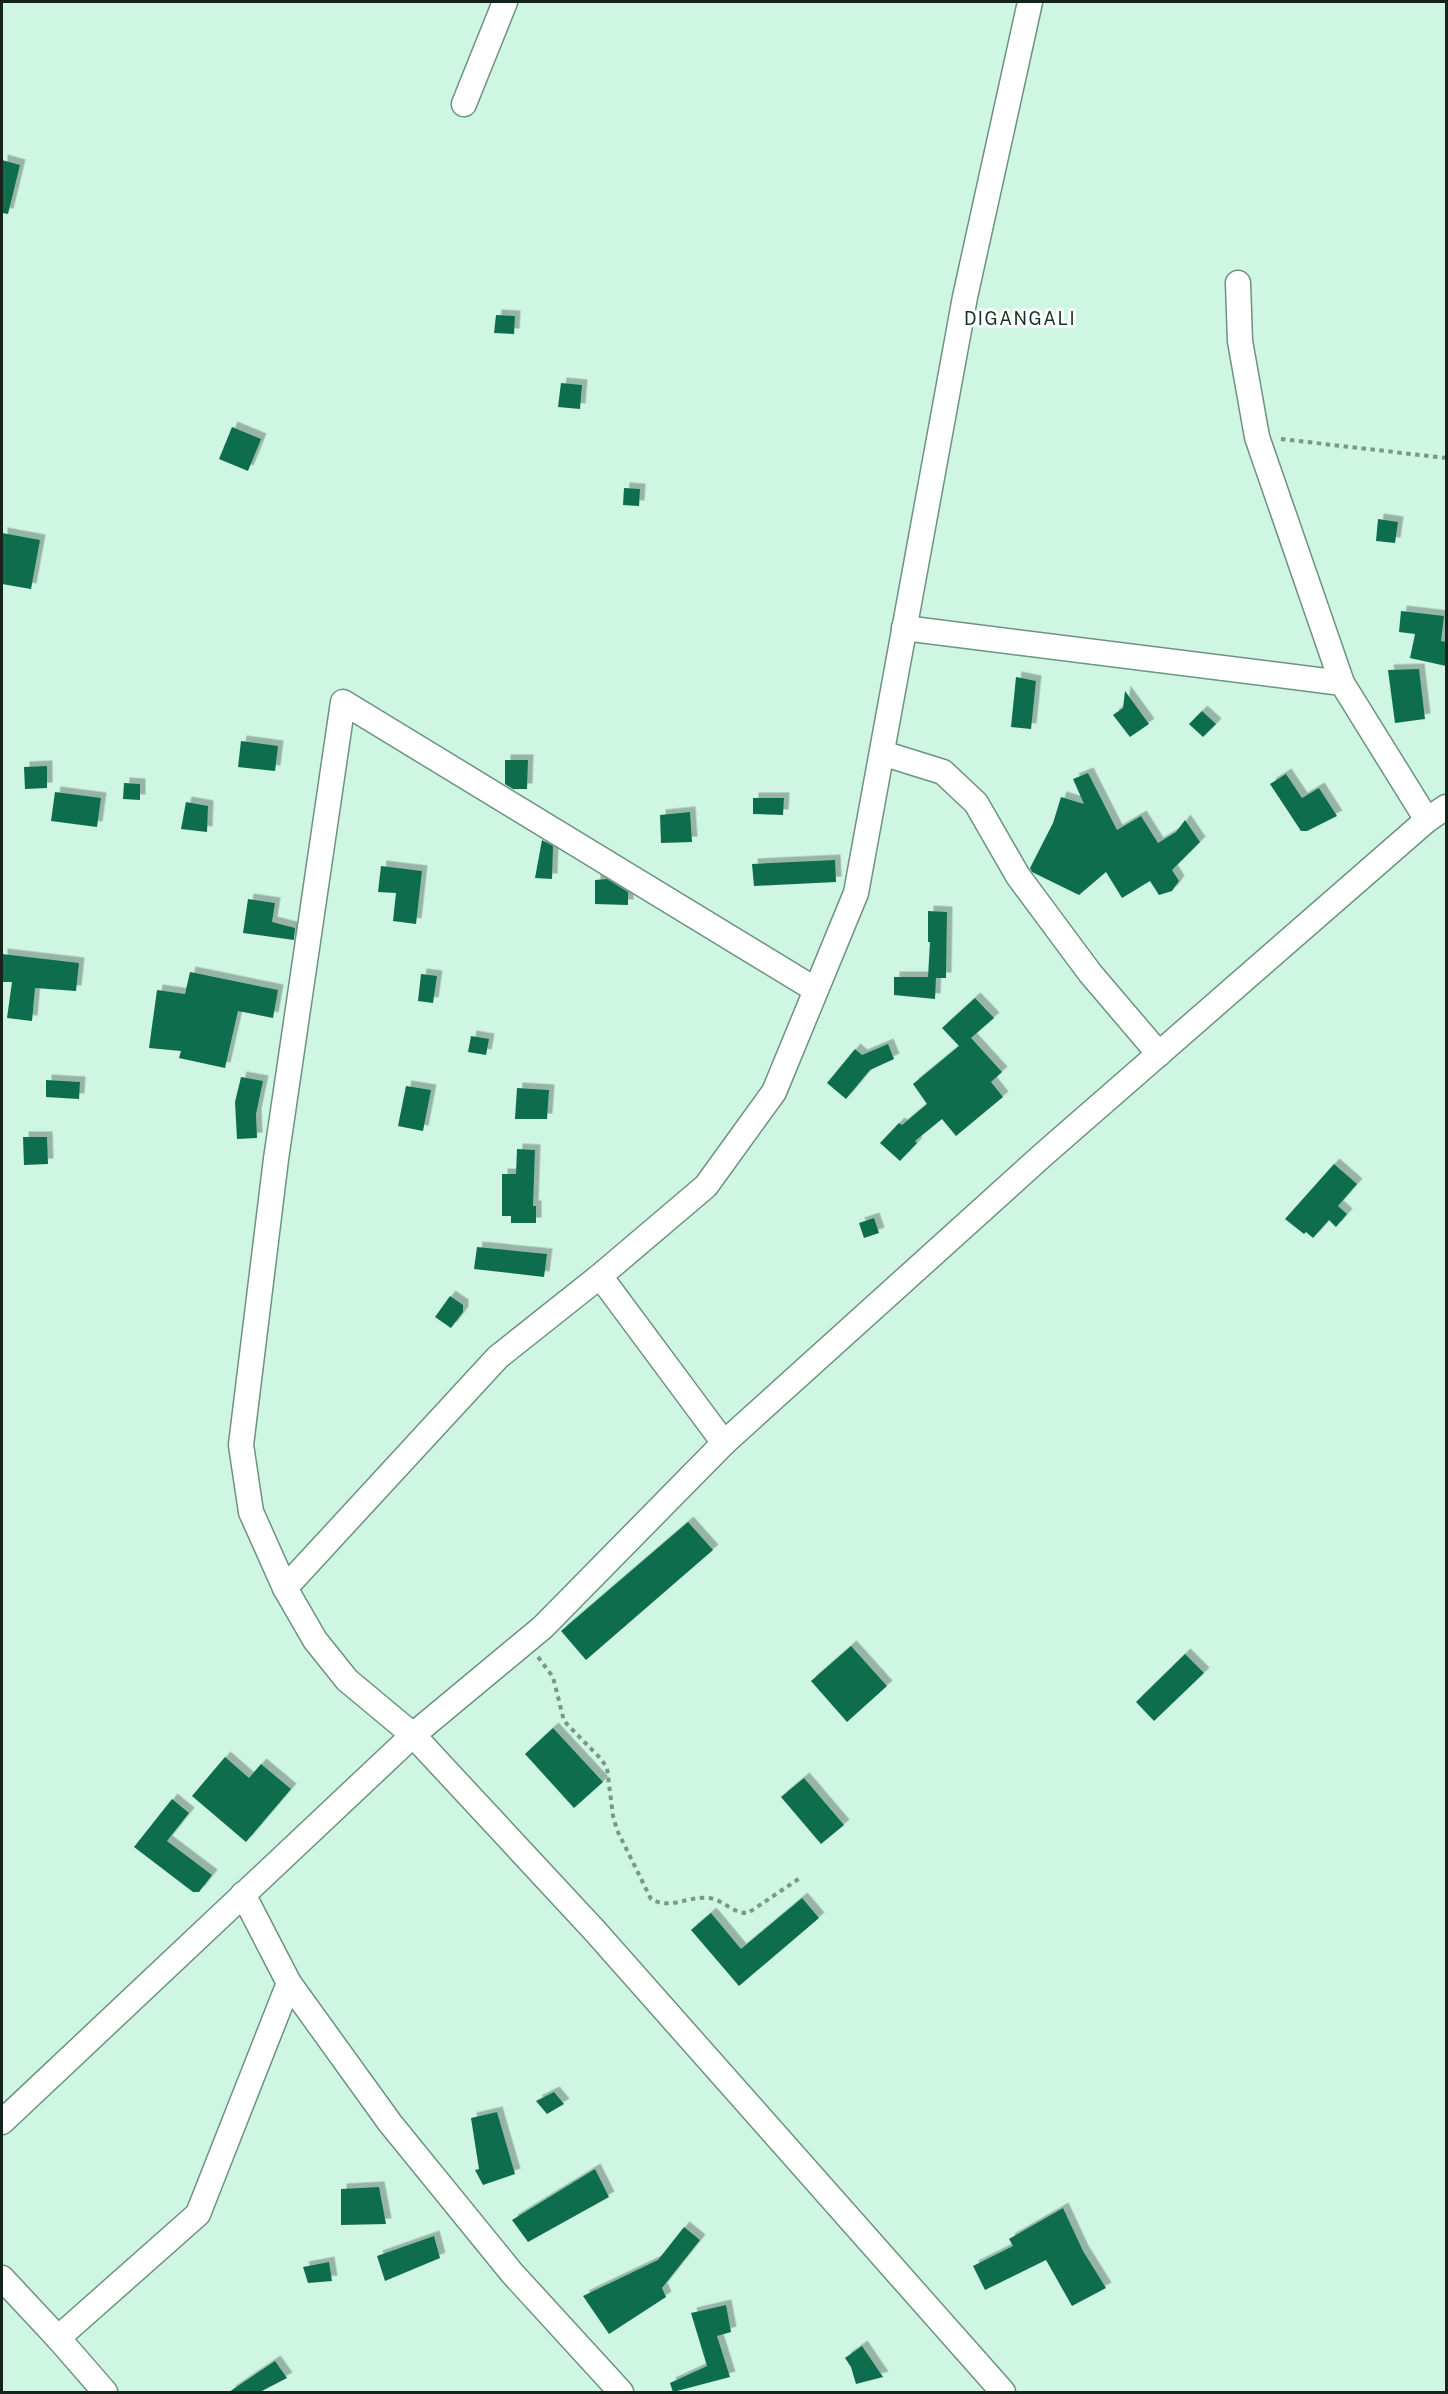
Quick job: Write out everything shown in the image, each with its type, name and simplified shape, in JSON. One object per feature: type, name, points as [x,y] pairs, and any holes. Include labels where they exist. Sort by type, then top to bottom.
[{"type":"street","points":[[464,104],[505,2]]},
{"type":"street","points":[[285,1588],[498,1357],[600,1276],[706,1186],[774,1092],[856,893],[965,297],[1030,2]]},
{"type":"street","points":[[2,2122],[413,1735],[526,1643],[724,1443],[1044,1154],[1437,814],[1342,683],[1257,437],[1240,341],[1238,283]]},
{"type":"street","points":[[904,628],[1342,683]]},
{"type":"street","points":[[816,990],[343,702],[276,1159],[241,1445],[251,1512],[285,1588],[315,1640],[346,1680],[413,1735],[595,1931],[1003,2392]]},
{"type":"street","points":[[882,753],[943,772],[976,803],[1018,876],[1090,973],[1159,1054]]},
{"type":"street","points":[[600,1276],[724,1443]]},
{"type":"street","points":[[243,1894],[289,1983],[390,2123],[505,2265],[621,2392]]},
{"type":"street","points":[[58,2338],[198,2214],[289,1983]]},
{"type":"street","points":[[2,2278],[105,2392]]},
{"type":"path","points":[[1257,437],[1446,458]]},
{"type":"path","points":[[526,1643],[553,1677],[564,1721],[598,1755],[607,1768],[617,1830],[651,1899],[668,1904],[709,1898],[740,1912],[748,1913],[800,1878]]},
{"type":"building","points":[[2,160],[20,165],[8,214],[2,213]]},
{"type":"building","points":[[496,315],[515,316],[514,334],[494,333]]},
{"type":"building","points":[[561,383],[582,385],[580,409],[558,407]]},
{"type":"building","points":[[232,427],[261,439],[248,471],[219,459]]},
{"type":"building","points":[[624,488],[640,489],[639,506],[623,505]]},
{"type":"building","points":[[1378,519],[1398,522],[1395,543],[1376,541]]},
{"type":"building","points":[[2,533],[40,540],[31,589],[2,584]]},
{"type":"building","points":[[1401,611],[1444,616],[1441,641],[1446,642],[1446,666],[1410,658],[1415,634],[1399,632]]},
{"type":"building","points":[[1419,669],[1425,719],[1395,723],[1388,670]]},
{"type":"building","points":[[1016,677],[1036,681],[1031,729],[1011,727]]},
{"type":"building","points":[[1125,691],[1149,724],[1130,737],[1113,715],[1123,708]]},
{"type":"building","points":[[1202,711],[1216,724],[1203,737],[1189,724]]},
{"type":"building","points":[[241,741],[278,746],[275,771],[238,767]]},
{"type":"building","points":[[505,760],[528,760],[527,789],[513,789],[505,784]]},
{"type":"building","points":[[47,766],[47,788],[25,789],[24,767]]},
{"type":"building","points":[[1088,773],[1117,830],[1141,816],[1158,843],[1176,832],[1185,820],[1200,842],[1172,870],[1179,881],[1172,891],[1159,895],[1150,881],[1122,898],[1106,872],[1079,895],[1032,872],[1030,868],[1053,823],[1061,797],[1084,804],[1073,779]]},
{"type":"building","points":[[1286,774],[1302,798],[1319,788],[1337,816],[1307,831],[1301,831],[1270,784]]},
{"type":"building","points":[[124,783],[140,784],[140,800],[123,799]]},
{"type":"building","points":[[55,792],[101,798],[97,827],[51,821]]},
{"type":"building","points":[[753,798],[784,798],[783,815],[753,814]]},
{"type":"building","points":[[186,802],[208,806],[207,832],[181,829]]},
{"type":"building","points":[[690,812],[692,842],[661,843],[660,815]]},
{"type":"building","points":[[542,840],[553,846],[552,879],[535,878]]},
{"type":"building","points":[[835,860],[836,882],[754,886],[752,864]]},
{"type":"building","points":[[381,866],[422,871],[416,924],[393,921],[396,893],[378,892]]},
{"type":"building","points":[[607,879],[628,892],[628,905],[595,904],[595,880]]},
{"type":"building","points":[[248,899],[275,903],[272,922],[295,928],[294,940],[243,933]]},
{"type":"building","points":[[928,911],[947,912],[946,978],[936,978],[935,999],[894,995],[894,977],[928,977],[930,942],[928,942]]},
{"type":"building","points":[[2,954],[79,963],[76,991],[35,988],[32,1021],[7,1018],[12,982],[2,982]]},
{"type":"building","points":[[190,972],[278,990],[273,1018],[238,1011],[225,1068],[179,1058],[181,1051],[149,1048],[157,990],[185,994]]},
{"type":"building","points":[[421,974],[437,976],[433,1003],[418,1001]]},
{"type":"building","points":[[975,998],[994,1018],[971,1038],[1002,1072],[991,1082],[1003,1097],[956,1136],[942,1119],[915,1141],[917,1143],[900,1161],[880,1143],[899,1123],[902,1125],[927,1104],[913,1084],[959,1046],[942,1028]]},
{"type":"building","points":[[471,1036],[489,1039],[486,1055],[468,1052]]},
{"type":"building","points":[[888,1044],[894,1059],[870,1070],[846,1099],[827,1083],[855,1049],[862,1055]]},
{"type":"building","points":[[241,1077],[263,1081],[256,1114],[257,1138],[237,1139],[235,1102]]},
{"type":"building","points":[[46,1080],[80,1082],[79,1099],[46,1097]]},
{"type":"building","points":[[406,1086],[431,1090],[423,1131],[398,1126]]},
{"type":"building","points":[[517,1088],[549,1090],[547,1119],[515,1119]]},
{"type":"building","points":[[23,1137],[47,1137],[48,1164],[24,1165]]},
{"type":"building","points":[[517,1149],[535,1150],[533,1206],[536,1206],[536,1223],[511,1223],[511,1216],[502,1216],[502,1174],[516,1174]]},
{"type":"building","points":[[1334,1164],[1357,1184],[1338,1206],[1347,1214],[1336,1227],[1329,1220],[1313,1238],[1285,1219]]},
{"type":"building","points":[[874,1218],[879,1233],[864,1238],[859,1223]]},
{"type":"building","points":[[477,1247],[547,1254],[544,1277],[474,1269]]},
{"type":"building","points":[[450,1296],[463,1305],[463,1312],[451,1328],[435,1317]]},
{"type":"building","points":[[688,1522],[713,1550],[586,1660],[561,1631]]},
{"type":"building","points":[[851,1646],[887,1686],[847,1722],[811,1681]]},
{"type":"building","points":[[1185,1654],[1204,1673],[1154,1721],[1136,1702]]},
{"type":"building","points":[[553,1728],[603,1782],[574,1808],[525,1754]]},
{"type":"building","points":[[225,1757],[249,1778],[261,1764],[291,1789],[246,1842],[192,1796]]},
{"type":"building","points":[[804,1778],[844,1825],[821,1844],[781,1797]]},
{"type":"building","points":[[172,1799],[189,1813],[167,1841],[212,1875],[199,1892],[193,1892],[134,1847]]},
{"type":"building","points":[[802,1898],[819,1918],[739,1986],[691,1930],[711,1913],[741,1949]]},
{"type":"building","points":[[554,2092],[564,2104],[547,2114],[536,2101]]},
{"type":"building","points":[[497,2112],[515,2174],[483,2185],[475,2170],[479,2169],[471,2118]]},
{"type":"building","points":[[595,2169],[609,2197],[528,2242],[512,2220]]},
{"type":"building","points":[[379,2187],[386,2224],[341,2225],[341,2189]]},
{"type":"building","points":[[1063,2208],[1083,2251],[1106,2288],[1072,2306],[1046,2260],[985,2290],[973,2266],[1013,2246],[1009,2239]]},
{"type":"building","points":[[684,2227],[700,2240],[662,2288],[666,2297],[609,2334],[583,2296],[658,2260]]},
{"type":"building","points":[[434,2236],[440,2258],[385,2281],[377,2256]]},
{"type":"building","points":[[329,2262],[332,2281],[308,2283],[303,2267]]},
{"type":"building","points":[[726,2305],[731,2332],[717,2336],[730,2377],[673,2392],[670,2383],[707,2366],[691,2313]]},
{"type":"building","points":[[862,2346],[883,2377],[856,2384],[851,2367],[845,2358]]},
{"type":"building","points":[[275,2361],[287,2378],[260,2392],[229,2392]]},
{"type":"district","name":"DIGANGALI","points":[[1020,318]]}]
